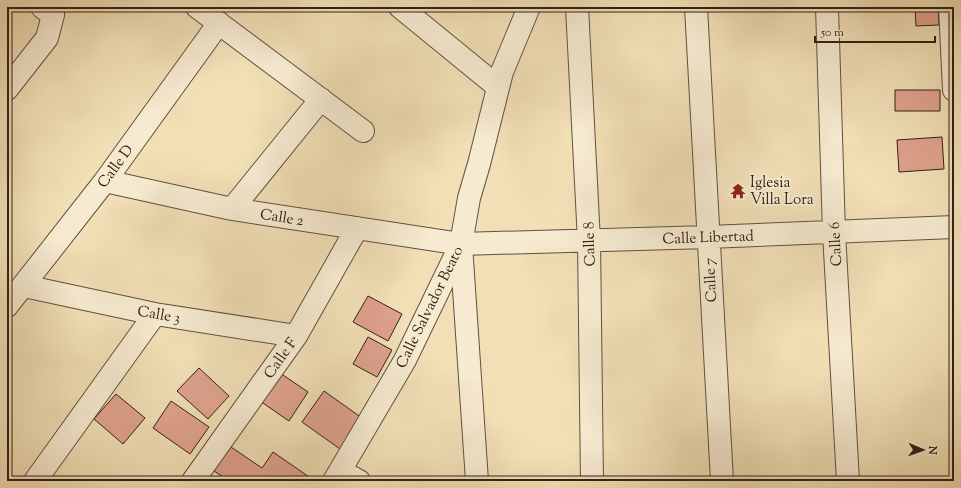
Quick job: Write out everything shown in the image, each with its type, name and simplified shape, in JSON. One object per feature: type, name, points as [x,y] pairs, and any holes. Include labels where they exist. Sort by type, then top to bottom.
[{"type":"street","points":[[7,89],[47,38],[53,15],[42,7]]},
{"type":"street","points":[[197,7],[363,131]]},
{"type":"street","points":[[400,7],[498,87]]},
{"type":"street","name":"Calle Salvador Beato","points":[[345,478],[405,360],[461,244],[469,198],[502,72],[529,7]]},
{"type":"street","name":"Calle 8","points":[[577,7],[590,241],[592,481]]},
{"type":"street","name":"Calle 7","points":[[696,7],[722,481]]},
{"type":"street","name":"Calle 6","points":[[827,7],[834,233],[848,481]]},
{"type":"street","points":[[950,7],[954,90]]},
{"type":"street","name":"Calle D","points":[[7,306],[105,181],[219,23]]},
{"type":"street","points":[[232,209],[321,99]]},
{"type":"street","name":"Calle 2","points":[[105,181],[232,209],[461,244]]},
{"type":"street","name":"Calle Libertad","points":[[461,244],[834,233],[954,227]]},
{"type":"street","name":"Calle F","points":[[193,481],[296,336],[357,228]]},
{"type":"street","points":[[461,244],[477,481]]},
{"type":"street","name":"Calle 3","points":[[24,286],[155,314],[296,336]]},
{"type":"street","points":[[34,481],[155,314]]},
{"type":"building","points":[[915,7],[938,7],[939,25],[916,26]]},
{"type":"building","points":[[895,90],[940,90],[940,111],[895,111]]},
{"type":"building","points":[[942,137],[944,169],[899,172],[897,140]]},
{"type":"building","points":[[368,296],[402,314],[388,341],[353,322]]},
{"type":"building","points":[[368,337],[392,350],[377,377],[353,364]]},
{"type":"building","points":[[199,368],[229,396],[208,419],[177,391]]},
{"type":"building","points":[[280,373],[308,392],[289,421],[260,401]]},
{"type":"building","points":[[324,391],[362,418],[340,449],[302,422]]},
{"type":"building","points":[[116,394],[145,418],[123,444],[94,419]]},
{"type":"building","points":[[171,401],[209,427],[190,454],[153,428]]},
{"type":"building","points":[[228,445],[262,468],[273,452],[315,481],[229,481],[211,469]]},
{"type":"place","name":"Iglesia Villa Lora","points":[[738,191]]}]
